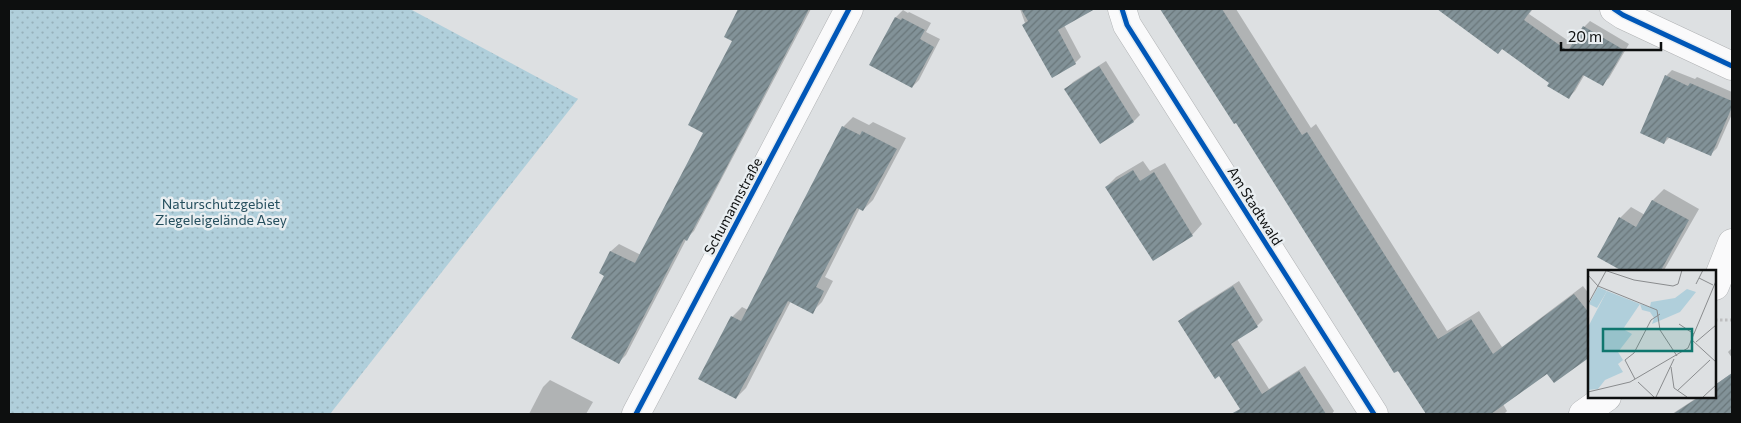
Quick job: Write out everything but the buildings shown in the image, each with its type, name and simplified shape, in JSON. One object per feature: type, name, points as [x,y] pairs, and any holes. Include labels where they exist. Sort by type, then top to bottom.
[{"type":"street","name":"Schumannstraße","points":[[636,414],[849,9]]},
{"type":"street","name":"Am Stadtwald","points":[[1122,9],[1127,25],[1374,414]]},
{"type":"street","points":[[1614,9],[1668,37],[1732,66]]},
{"type":"street","points":[[1716,283],[1732,243]]},
{"type":"street","points":[[1583,414],[1606,398]]},
{"type":"path","points":[[1716,320],[1732,320]]},
{"type":"green space","name":"Naturschutzgebiet Ziegeleigelände Asey","points":[[9,9],[410,9],[578,99],[330,414],[9,414]]},
{"type":"cycle path","points":[[636,414],[849,9]]},
{"type":"cycle path","points":[[1122,9],[1127,25],[1374,414]]},
{"type":"cycle path","points":[[1614,9],[1732,66]]}]
